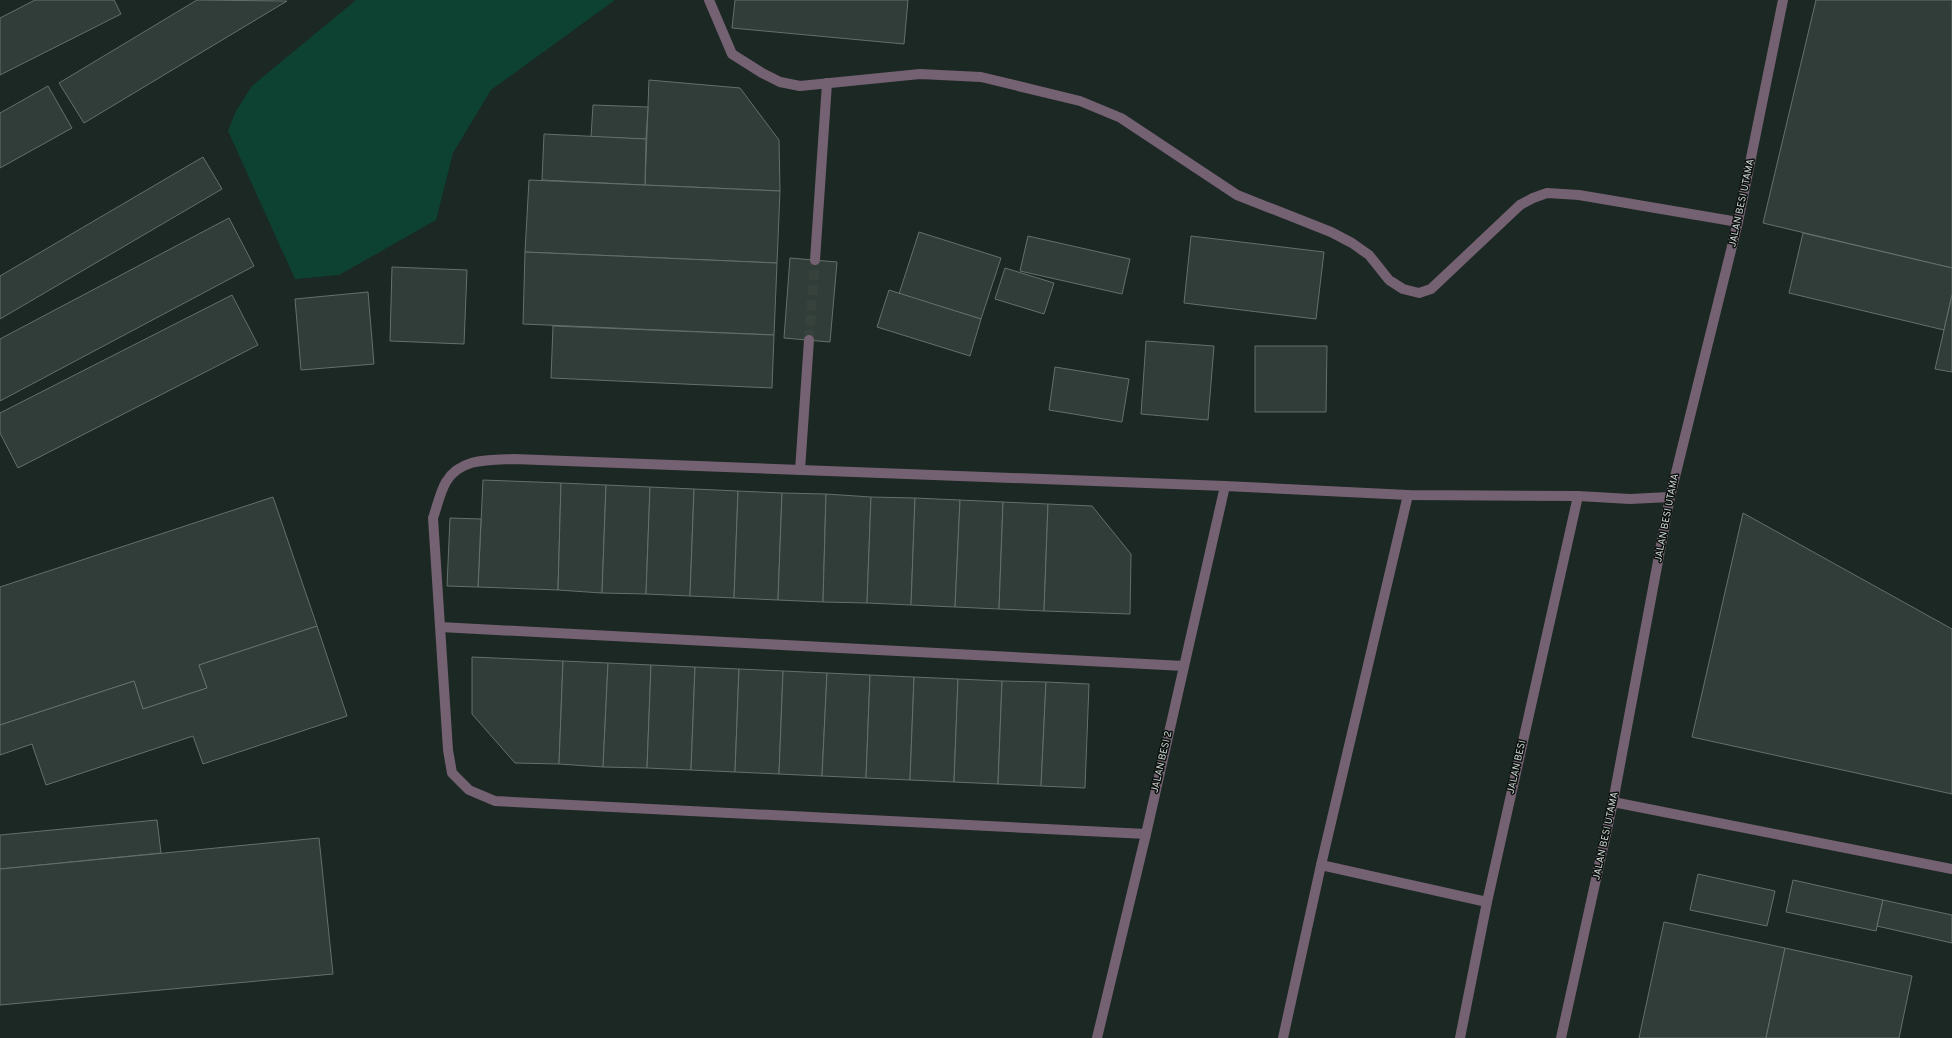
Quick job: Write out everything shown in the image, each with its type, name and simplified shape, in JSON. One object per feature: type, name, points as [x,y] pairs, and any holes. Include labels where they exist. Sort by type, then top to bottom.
[{"type":"street","points":[[709,0],[732,54],[762,73],[780,82],[800,86],[920,74],[981,78],[1093,106],[1121,118],[1237,195],[1331,232],[1352,243],[1368,255],[1389,280],[1404,289],[1419,293],[1431,289],[1520,205],[1547,193],[1579,195],[1738,222]]},
{"type":"street","name":"JALAN BESI UTAMA","points":[[1561,1038],[1613,802],[1670,497],[1738,222],[1784,0]]},
{"type":"street","points":[[815,260],[828,83]]},
{"type":"street","points":[[800,470],[810,340]]},
{"type":"street","points":[[1146,834],[495,801],[469,790],[452,773],[448,750],[433,518],[446,482],[460,466],[483,460],[514,459],[1225,486],[1408,495],[1578,496],[1630,499],[1670,497]]},
{"type":"street","name":"JALAN BESI 2","points":[[1098,1038],[1225,486]]},
{"type":"street","points":[[1283,1038],[1321,865],[1408,495]]},
{"type":"street","name":"JALAN BESI","points":[[1460,1038],[1487,902],[1578,496]]},
{"type":"street","points":[[440,627],[1184,666]]},
{"type":"street","points":[[1613,802],[1952,869]]},
{"type":"street","points":[[1321,865],[1487,902]]},
{"type":"shaded area","points":[[356,0],[615,0],[491,90],[453,153],[436,220],[339,275],[295,279],[228,131],[236,111],[252,86]]},
{"type":"building","points":[[35,0],[114,0],[121,14],[0,75],[0,18]]},
{"type":"building","points":[[197,0],[287,1],[84,123],[59,83]]},
{"type":"building","points":[[735,0],[908,0],[904,44],[732,28]]},
{"type":"building","points":[[1816,0],[1952,0],[1952,268],[1763,223]]},
{"type":"building","points":[[649,80],[740,88],[779,140],[780,191],[645,185]]},
{"type":"building","points":[[48,86],[72,128],[0,168],[0,113]]},
{"type":"building","points":[[593,105],[648,107],[646,139],[591,137]]},
{"type":"building","points":[[544,134],[646,139],[645,185],[542,180]]},
{"type":"building","points":[[203,157],[222,189],[0,319],[0,276]]},
{"type":"building","points":[[529,180],[780,191],[777,263],[525,252]]},
{"type":"building","points":[[229,218],[254,266],[0,401],[0,339]]},
{"type":"building","points":[[919,232],[1001,258],[981,319],[899,294]]},
{"type":"building","points":[[1803,233],[1952,268],[1952,295],[1944,330],[1789,293]]},
{"type":"building","points":[[1028,236],[1130,259],[1122,294],[1020,271]]},
{"type":"building","points":[[1191,236],[1324,252],[1316,319],[1184,303]]},
{"type":"building","points":[[525,252],[777,263],[774,335],[523,324]]},
{"type":"building","points":[[790,258],[837,262],[830,342],[784,338]]},
{"type":"building","points":[[392,267],[467,270],[464,344],[390,341]]},
{"type":"building","points":[[1005,268],[1054,283],[1044,314],[995,299]]},
{"type":"building","points":[[889,290],[981,319],[970,356],[877,327]]},
{"type":"building","points":[[368,292],[374,364],[301,370],[295,299]]},
{"type":"building","points":[[232,295],[258,345],[18,468],[0,433],[0,413]]},
{"type":"building","points":[[1952,295],[1952,372],[1935,369]]},
{"type":"building","points":[[553,326],[774,335],[772,388],[551,378]]},
{"type":"building","points":[[1146,341],[1214,346],[1208,420],[1141,414]]},
{"type":"building","points":[[1255,346],[1327,346],[1326,412],[1255,412]]},
{"type":"building","points":[[1055,367],[1129,379],[1122,422],[1049,410]]},
{"type":"building","points":[[483,480],[561,483],[558,590],[478,587]]},
{"type":"building","points":[[561,483],[606,485],[602,593],[558,590]]},
{"type":"building","points":[[606,485],[650,487],[646,594],[602,593]]},
{"type":"building","points":[[650,487],[694,489],[690,596],[646,594]]},
{"type":"building","points":[[694,489],[738,491],[734,598],[690,596]]},
{"type":"building","points":[[738,491],[782,493],[778,600],[734,598]]},
{"type":"building","points":[[782,493],[826,494],[823,602],[778,600]]},
{"type":"building","points":[[826,494],[871,497],[867,603],[823,602]]},
{"type":"building","points":[[273,497],[317,626],[199,665],[207,688],[143,709],[134,681],[0,725],[0,587]]},
{"type":"building","points":[[871,497],[915,498],[911,605],[867,603]]},
{"type":"building","points":[[915,498],[960,500],[955,607],[911,605]]},
{"type":"building","points":[[960,500],[1003,502],[999,609],[955,607]]},
{"type":"building","points":[[1003,502],[1048,504],[1044,611],[999,609]]},
{"type":"building","points":[[1048,504],[1092,506],[1131,554],[1130,614],[1044,611]]},
{"type":"building","points":[[1743,513],[1952,629],[1952,794],[1692,737]]},
{"type":"building","points":[[450,518],[481,519],[478,587],[447,586]]},
{"type":"building","points":[[317,626],[347,716],[203,764],[193,736],[46,785],[32,744],[0,755],[0,725],[134,681],[143,709],[207,688],[199,665]]},
{"type":"building","points":[[472,657],[563,661],[559,764],[515,763],[472,714]]},
{"type":"building","points":[[563,661],[608,663],[603,767],[559,764]]},
{"type":"building","points":[[608,663],[651,665],[647,768],[603,767]]},
{"type":"building","points":[[651,665],[695,667],[691,770],[647,768]]},
{"type":"building","points":[[695,667],[739,669],[735,772],[691,770]]},
{"type":"building","points":[[739,669],[783,671],[779,774],[735,772]]},
{"type":"building","points":[[783,671],[827,673],[822,776],[779,774]]},
{"type":"building","points":[[827,673],[870,675],[866,778],[822,776]]},
{"type":"building","points":[[870,675],[914,677],[910,780],[866,778]]},
{"type":"building","points":[[914,677],[958,679],[954,782],[910,780]]},
{"type":"building","points":[[958,679],[1002,681],[998,784],[954,782]]},
{"type":"building","points":[[1002,681],[1046,682],[1041,786],[998,784]]},
{"type":"building","points":[[1046,682],[1089,684],[1085,788],[1041,786]]},
{"type":"building","points":[[157,820],[161,853],[0,869],[0,835]]},
{"type":"building","points":[[319,838],[333,974],[0,1005],[0,869]]},
{"type":"building","points":[[1698,874],[1775,891],[1767,926],[1690,910]]},
{"type":"building","points":[[1793,880],[1883,900],[1876,931],[1786,912]]},
{"type":"building","points":[[1883,900],[1952,915],[1952,943],[1877,926]]},
{"type":"building","points":[[1664,922],[1785,948],[1766,1038],[1639,1038]]},
{"type":"building","points":[[1785,948],[1912,976],[1899,1038],[1766,1038]]},
{"type":"tunnel","points":[[809,340],[815,260]]}]
